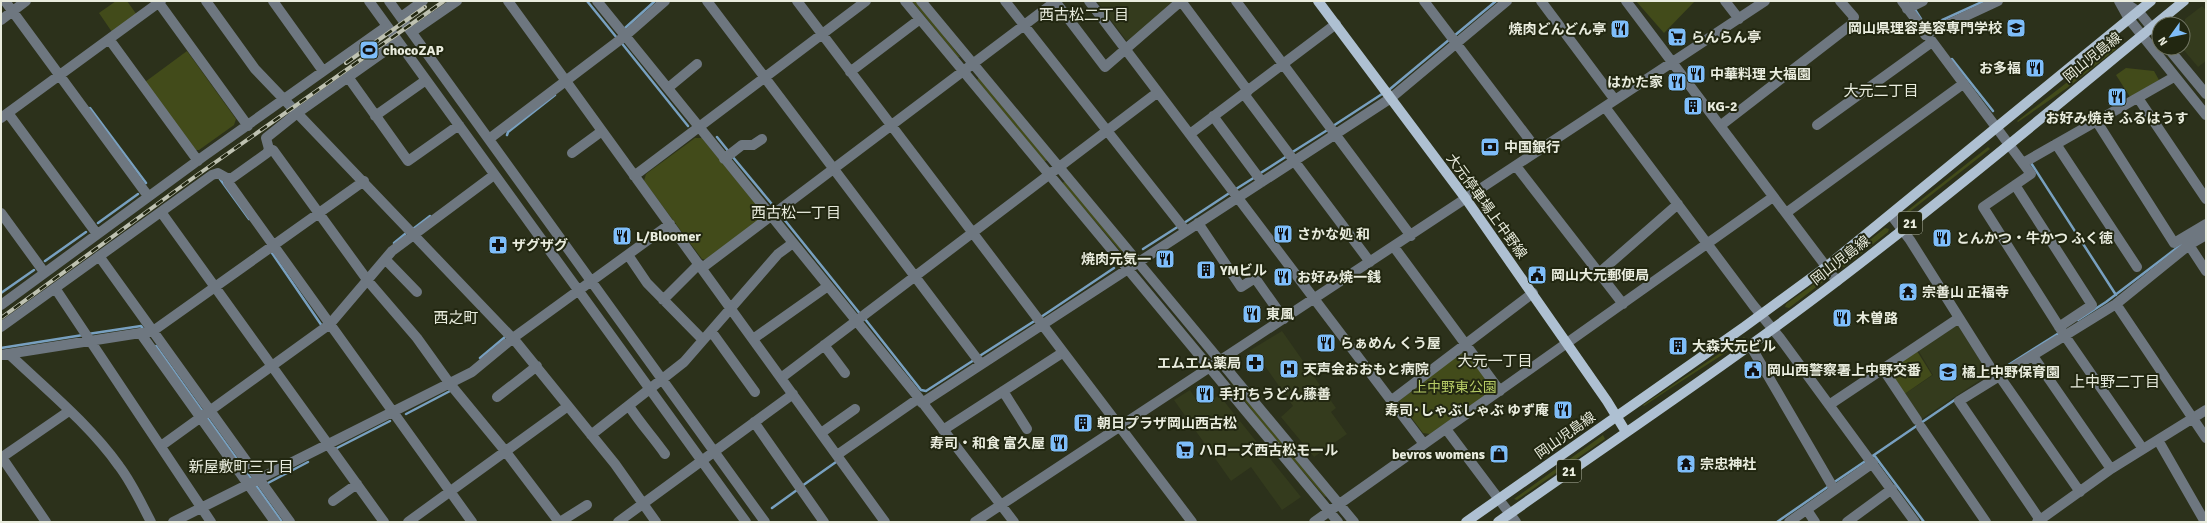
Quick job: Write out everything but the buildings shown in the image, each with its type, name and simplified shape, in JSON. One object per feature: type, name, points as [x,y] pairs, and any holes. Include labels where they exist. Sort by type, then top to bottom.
[{"type":"main road","name":"大元停車場上中野線","points":[[1318,1],[1466,199],[1533,293],[1626,432]]},
{"type":"main road","name":"岡山児島線","points":[[1466,522],[1826,267],[2152,1]]},
{"type":"main road","name":"岡山児島線","points":[[2166,16],[2184,1]]},
{"type":"main road","name":"岡山児島線","points":[[1498,522],[1513,518],[1626,432],[1750,345],[1837,281],[2151,29]]},
{"type":"street","points":[[6,1],[148,196]]},
{"type":"street","points":[[1,20],[26,1]]},
{"type":"street","points":[[206,1],[255,69],[283,100],[364,181],[412,235],[512,338],[537,366],[656,522]]},
{"type":"street","points":[[273,1],[323,71]]},
{"type":"street","points":[[369,1],[746,522]]},
{"type":"street","points":[[401,17],[423,1]]},
{"type":"street","points":[[412,32],[457,1]]},
{"type":"street","points":[[508,1],[885,522]]},
{"type":"street","points":[[597,1],[621,35],[668,88],[699,127],[728,155],[775,213],[793,243],[828,286],[860,318],[920,400],[1014,522]]},
{"type":"street","points":[[489,139],[565,81],[665,1]]},
{"type":"street","points":[[707,1],[978,360]]},
{"type":"street","points":[[797,1],[1062,353],[1192,522]]},
{"type":"street","points":[[634,176],[866,1]]},
{"type":"street","points":[[905,1],[1126,269],[1338,522]]},
{"type":"street","points":[[921,1],[1219,362],[1354,522]]},
{"type":"street","points":[[1005,1],[1183,227]]},
{"type":"street","points":[[663,300],[700,266],[775,213],[964,72],[1055,1],[1105,67],[1181,1],[1291,157],[1370,262]]},
{"type":"street","points":[[1089,1],[1424,444]]},
{"type":"street","points":[[1236,1],[1283,62],[1410,236]]},
{"type":"street","points":[[1424,1],[1538,151]]},
{"type":"street","points":[[837,455],[1038,321],[1137,262],[1183,227],[1198,223],[1235,193],[1333,130],[1391,98],[1453,39],[1507,1]]},
{"type":"street","points":[[1540,1],[1615,100]]},
{"type":"street","points":[[1626,1],[1837,281]]},
{"type":"street","points":[[1725,1],[1739,19]]},
{"type":"street","points":[[975,522],[1314,300],[1765,1]]},
{"type":"street","points":[[1720,126],[1852,24],[1854,17],[1840,1]]},
{"type":"street","points":[[1817,125],[1930,36],[1998,1]]},
{"type":"street","points":[[2119,1],[2129,20],[2206,115]]},
{"type":"street","points":[[2122,1],[2139,12],[2151,27]]},
{"type":"street","points":[[97,234],[4,116],[160,2],[248,126]]},
{"type":"street","points":[[392,2],[401,17],[590,282],[765,522]]},
{"type":"street","points":[[1911,5],[1963,84],[2031,174],[1983,207],[2062,331],[2143,449]]},
{"type":"street","points":[[850,72],[920,19]]},
{"type":"street","points":[[1190,134],[1246,93],[1283,62],[1336,24]]},
{"type":"street","points":[[1,305],[148,196],[387,26]]},
{"type":"street","points":[[109,39],[198,160]]},
{"type":"street","points":[[1,327],[213,174],[219,174],[228,178],[233,177],[268,153],[269,149],[266,138],[296,114],[398,42]]},
{"type":"street","points":[[2175,56],[2206,94]]},
{"type":"street","points":[[668,88],[697,64]]},
{"type":"street","points":[[348,77],[408,160],[459,125]]},
{"type":"street","points":[[2024,163],[2174,77]]},
{"type":"street","points":[[375,116],[426,80]]},
{"type":"street","points":[[1786,213],[1963,84]]},
{"type":"street","points":[[781,378],[1060,168],[1158,92]]},
{"type":"street","points":[[2138,98],[2206,199]]},
{"type":"street","points":[[1605,107],[1871,460],[1915,522]]},
{"type":"street","points":[[1214,116],[1259,178]]},
{"type":"street","points":[[2097,122],[2174,243],[2206,224]]},
{"type":"street","points":[[572,153],[602,131]]},
{"type":"street","points":[[728,155],[742,144],[752,145],[762,139]]},
{"type":"street","points":[[2056,144],[2137,267]]},
{"type":"street","points":[[269,149],[273,150],[368,281],[418,338],[450,384],[506,452],[560,522],[587,505]]},
{"type":"street","points":[[1516,166],[1623,304]]},
{"type":"street","points":[[161,446],[330,324],[392,251],[494,175]]},
{"type":"street","points":[[228,178],[228,182],[472,522]]},
{"type":"street","points":[[5,355],[88,336],[147,332],[215,287],[364,181]]},
{"type":"street","points":[[2015,185],[2092,305],[2033,356],[1997,374],[1959,401],[2038,521],[2112,469],[2206,410]]},
{"type":"street","points":[[1314,522],[1773,197]]},
{"type":"street","points":[[1599,273],[1678,204]]},
{"type":"street","points":[[161,212],[384,522]]},
{"type":"street","points":[[1,213],[44,272]]},
{"type":"street","points":[[1891,215],[1903,229],[1959,318],[1997,374],[2080,492]]},
{"type":"street","points":[[1198,223],[1241,287],[1255,278],[1284,319]]},
{"type":"street","points":[[173,522],[472,372],[512,338],[670,224]]},
{"type":"street","points":[[2062,331],[2116,304],[2189,245],[2206,235]]},
{"type":"street","points":[[591,435],[684,362],[778,254],[793,243]]},
{"type":"street","points":[[2189,245],[2206,271]]},
{"type":"street","points":[[1394,247],[1468,344],[1500,391]]},
{"type":"street","points":[[628,255],[646,283],[703,340]]},
{"type":"street","points":[[99,256],[147,332],[205,414],[254,482],[290,522]]},
{"type":"street","points":[[386,259],[417,292]]},
{"type":"street","points":[[753,339],[828,286]]},
{"type":"street","points":[[56,288],[211,522]]},
{"type":"street","points":[[1392,400],[1468,344],[1533,293]]},
{"type":"street","points":[[2116,304],[2206,438]]},
{"type":"street","points":[[1829,405],[1959,318]]},
{"type":"street","points":[[711,331],[755,392]]},
{"type":"street","points":[[824,345],[845,373]]},
{"type":"street","points":[[1750,345],[1832,486]]},
{"type":"street","points":[[943,430],[1062,353]]},
{"type":"street","points":[[5,355],[69,411],[119,465],[151,522]]},
{"type":"street","points":[[2033,356],[2112,469]]},
{"type":"street","points":[[497,397],[537,366]]},
{"type":"street","points":[[1883,369],[1986,522]]},
{"type":"street","points":[[1003,391],[1027,429]]},
{"type":"street","points":[[618,522],[793,394]]},
{"type":"street","points":[[408,522],[568,406]]},
{"type":"street","points":[[628,406],[643,428],[649,432],[665,454]]},
{"type":"street","points":[[821,433],[855,409]]},
{"type":"street","points":[[46,522],[1,457],[69,411]]},
{"type":"street","points":[[754,422],[824,522]]},
{"type":"street","points":[[1446,429],[1513,518]]},
{"type":"street","points":[[2158,440],[2205,522]]},
{"type":"street","points":[[1789,522],[1807,510],[1832,486],[1871,460]]},
{"type":"street","points":[[254,482],[275,522]]},
{"type":"street","points":[[333,501],[357,484]]},
{"type":"street","points":[[1847,522],[1892,489]]},
{"type":"street","points":[[1807,510],[1815,522]]},
{"type":"shaded area","points":[[1097,1],[1175,1],[1130,40],[1126,40]]},
{"type":"shaded area","points":[[2202,6],[2206,10],[2206,61],[2198,67],[2189,56],[2191,56],[2191,16],[2189,16]]},
{"type":"shaded area","points":[[1955,325],[1959,327],[1989,374],[1920,420],[1903,395],[1933,375],[1918,350]]},
{"type":"shaded area","points":[[1282,331],[1336,408],[1331,412],[1347,434],[1314,457],[1281,417],[1293,406],[1260,359],[1249,351]]},
{"type":"shaded area","points":[[1190,390],[1197,401],[1207,403],[1219,395],[1301,497],[1282,510],[1251,467],[1231,481],[1174,400]]},
{"type":"green space","points":[[116,1],[127,1],[137,15],[112,32],[99,13]]},
{"type":"green space","points":[[912,1],[917,1],[960,57],[958,57]]},
{"type":"green space","points":[[1636,1],[1695,1],[1664,33]]},
{"type":"green space","points":[[2114,46],[2116,46],[2116,49],[2067,88],[2018,122],[2017,121]]},
{"type":"green space","points":[[187,51],[236,119],[234,125],[199,150],[195,150],[145,82]]},
{"type":"green space","points":[[2126,68],[2154,71],[2159,80],[2130,97],[2116,75]]},
{"type":"green space","points":[[979,77],[1047,160],[1046,161],[1044,161],[977,80]]},
{"type":"green space","points":[[695,138],[702,138],[763,213],[763,219],[706,260],[702,259],[644,181],[646,174]]},
{"type":"green space","points":[[1988,147],[1990,149],[1903,217],[1903,214]]},
{"type":"green space","points":[[1066,181],[1125,253],[1124,255],[1062,183]]},
{"type":"green space","points":[[1885,228],[1889,229],[1888,232],[1844,267],[1841,266],[1841,263]]},
{"type":"green space","points":[[1821,279],[1824,281],[1789,308],[1785,307],[1786,304]]},
{"type":"green space","points":[[1744,337],[1746,339],[1644,406],[1643,405]]},
{"type":"green space","name":"上中野東公園","points":[[1463,350],[1467,351],[1492,385],[1492,391],[1430,434],[1423,433],[1399,401]]},
{"type":"green space","points":[[1917,351],[1932,375],[1903,395],[1888,370]]},
{"type":"green space","points":[[1231,380],[1326,496],[1325,497],[1266,429],[1230,381]]},
{"type":"green space","points":[[1603,435],[1605,439],[1517,500],[1514,499]]},
{"type":"waterway","points":[[587,1],[617,38]]},
{"type":"waterway","points":[[624,29],[655,1]]},
{"type":"waterway","points":[[1454,36],[1496,1]]},
{"type":"waterway","points":[[1927,27],[1984,1]]},
{"type":"waterway","points":[[1914,8],[1921,19]]},
{"type":"waterway","points":[[1390,89],[1450,39]]},
{"type":"waterway","points":[[620,41],[688,126]]},
{"type":"waterway","points":[[1952,59],[1993,111]]},
{"type":"waterway","points":[[1333,126],[1382,94]]},
{"type":"waterway","points":[[507,135],[508,132],[555,95]]},
{"type":"waterway","points":[[90,108],[146,183]]},
{"type":"waterway","points":[[1291,153],[1329,129]]},
{"type":"waterway","points":[[717,137],[729,152]]},
{"type":"waterway","points":[[732,156],[776,209]]},
{"type":"waterway","points":[[1259,174],[1287,156]]},
{"type":"waterway","points":[[2031,163],[2116,295]]},
{"type":"waterway","points":[[1236,189],[1255,177]]},
{"type":"waterway","points":[[220,179],[249,219]]},
{"type":"waterway","points":[[1184,223],[1231,192]]},
{"type":"waterway","points":[[98,223],[138,194]]},
{"type":"waterway","points":[[779,213],[861,315]]},
{"type":"waterway","points":[[413,229],[430,216]]},
{"type":"waterway","points":[[1143,249],[1179,226]]},
{"type":"waterway","points":[[45,261],[86,232]]},
{"type":"waterway","points":[[394,243],[405,234]]},
{"type":"waterway","points":[[2078,320],[2106,302],[2182,244]]},
{"type":"waterway","points":[[272,253],[322,326]]},
{"type":"waterway","points":[[1041,317],[1114,268]]},
{"type":"waterway","points":[[1,293],[34,270]]},
{"type":"waterway","points":[[865,319],[921,390],[926,391],[974,360]]},
{"type":"waterway","points":[[978,357],[1036,320]]},
{"type":"waterway","points":[[88,334],[141,326],[143,329]]},
{"type":"waterway","points":[[2002,369],[2059,333]]},
{"type":"waterway","points":[[1,348],[83,335]]},
{"type":"waterway","points":[[480,358],[505,337]]},
{"type":"waterway","points":[[156,346],[203,412]]},
{"type":"waterway","points":[[406,414],[450,391]]},
{"type":"waterway","points":[[1871,457],[1956,399]]},
{"type":"waterway","points":[[206,416],[252,480]]},
{"type":"waterway","points":[[337,448],[390,421]]},
{"type":"waterway","points":[[1874,455],[1924,522]]},
{"type":"waterway","points":[[1833,483],[1867,460]]},
{"type":"waterway","points":[[268,483],[308,462]]},
{"type":"waterway","points":[[802,486],[836,462]]},
{"type":"waterway","points":[[255,484],[282,522]]},
{"type":"waterway","points":[[1777,522],[1829,486]]},
{"type":"waterway","points":[[772,508],[797,490]]},
{"type":"railway","points":[[1,318],[193,178],[444,1]]},
{"type":"railway","points":[[346,63],[425,7]]},
{"type":"place","name":"岡山県理容美容専門学校","points":[[2016,28]]},
{"type":"place","name":"焼肉どんどん亭","points":[[1620,29]]},
{"type":"place","name":"らんらん亭","points":[[1677,37]]},
{"type":"place","name":"chocoZAP","points":[[369,50]]},
{"type":"place","name":"お多福","points":[[2035,68]]},
{"type":"place","name":"中華料理 大福園","points":[[1696,74]]},
{"type":"place","name":"はかた家","points":[[1677,82]]},
{"type":"place","name":"お好み焼き ふるはうす","points":[[2117,97]]},
{"type":"place","name":"KG-2","points":[[1693,106]]},
{"type":"place","name":"中国銀行","points":[[1490,147]]},
{"type":"place","name":"さかな処 和","points":[[1283,234]]},
{"type":"place","name":"L/Bloomer","points":[[622,236]]},
{"type":"place","name":"とんかつ・牛かつ ふく徳","points":[[1942,238]]},
{"type":"place","name":"ザグザグ","points":[[498,245]]},
{"type":"place","name":"焼肉元気一","points":[[1165,259]]},
{"type":"place","name":"YMビル","points":[[1206,270]]},
{"type":"place","name":"岡山大元郵便局","points":[[1537,275]]},
{"type":"place","name":"お好み焼一銭","points":[[1283,277]]},
{"type":"place","name":"宗善山 正福寺","points":[[1908,292]]},
{"type":"place","name":"東風","points":[[1252,314]]},
{"type":"place","name":"木曽路","points":[[1842,318]]},
{"type":"place","name":"らぁめん くう屋","points":[[1326,343]]},
{"type":"place","name":"大森大元ビル","points":[[1678,346]]},
{"type":"place","name":"エムエム薬局","points":[[1255,363]]},
{"type":"place","name":"天声会おおもと病院","points":[[1289,369]]},
{"type":"place","name":"岡山西警察署上中野交番","points":[[1753,370]]},
{"type":"place","name":"橘上中野保育園","points":[[1948,372]]},
{"type":"place","name":"手打ちうどん藤善","points":[[1205,394]]},
{"type":"place","name":"寿司･しゃぶしゃぶ ゆず庵","points":[[1563,410]]},
{"type":"place","name":"朝日プラザ岡山西古松","points":[[1083,423]]},
{"type":"place","name":"寿司・和食 富久屋","points":[[1059,443]]},
{"type":"place","name":"ハローズ西古松モール","points":[[1185,450]]},
{"type":"place","name":"bevros womens","points":[[1499,454]]},
{"type":"place","name":"宗忠神社","points":[[1686,464]]},
{"type":"district","name":"西古松二丁目","points":[[1084,15]]},
{"type":"district","name":"大元二丁目","points":[[1881,91]]},
{"type":"district","name":"西古松一丁目","points":[[796,213]]},
{"type":"district","name":"西之町","points":[[456,318]]},
{"type":"district","name":"大元一丁目","points":[[1495,361]]},
{"type":"district","name":"上中野二丁目","points":[[2115,382]]},
{"type":"district","name":"新屋敷町三丁目","points":[[241,467]]}]
